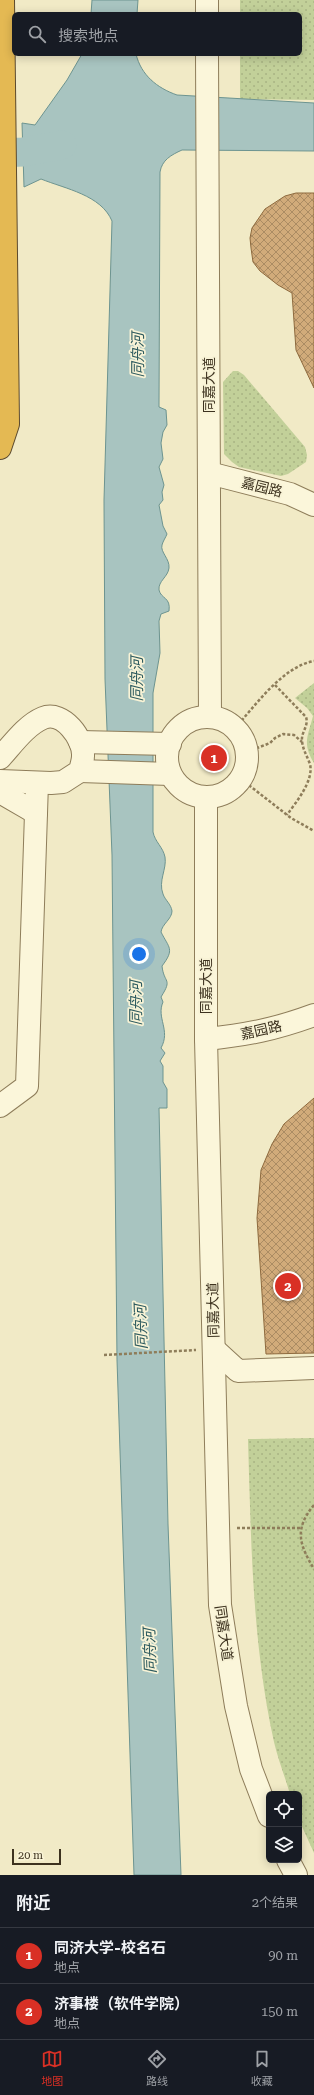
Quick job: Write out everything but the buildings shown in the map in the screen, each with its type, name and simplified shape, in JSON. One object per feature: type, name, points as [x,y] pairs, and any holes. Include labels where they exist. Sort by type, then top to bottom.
[{"type":"highway","points":[[0,448],[8,424],[4,0]]},
{"type":"lane","points":[[206,0],[207,12]]},
{"type":"lane","name":"同嘉大道","points":[[207,56],[210,717]]},
{"type":"lane","name":"嘉园路","points":[[209,473],[290,494],[314,505]]},
{"type":"lane","points":[[0,758],[25,731],[44,717],[57,718],[66,723],[80,742],[83,755],[80,771]]},
{"type":"lane","points":[[0,781],[37,783],[63,782],[80,771],[163,774],[184,789],[206,797],[220,795],[232,789],[241,779],[247,766],[247,752],[243,739],[235,728],[224,720],[210,717],[197,718],[185,723],[162,744],[80,742]]},
{"type":"lane","points":[[162,744],[168,753],[163,774]]},
{"type":"lane","points":[[0,1106],[27,1086],[37,783]]},
{"type":"lane","points":[[0,792],[36,813]]},
{"type":"lane","name":"同嘉大道","points":[[206,797],[206,1039],[220,1605],[225,1648],[236,1706],[251,1769],[266,1808]]},
{"type":"lane","name":"嘉园路","points":[[206,1039],[236,1036],[278,1028],[314,1015]]},
{"type":"lane","points":[[214,1349],[238,1371],[314,1368]]},
{"type":"lane","points":[[290,1863],[296,1875]]},
{"type":"path","points":[[235,728],[275,685],[292,670],[305,662],[314,661]]},
{"type":"path","points":[[275,685],[306,717],[307,721],[302,736],[302,742],[304,751],[311,764],[312,777],[287,815]]},
{"type":"path","points":[[247,752],[270,743],[275,738],[283,734],[294,735],[302,742]]},
{"type":"path","points":[[241,779],[287,815],[314,832]]},
{"type":"path","points":[[106,1355],[177,1351]]},
{"type":"path","points":[[314,1505],[300,1528],[301,1542],[314,1569]]},
{"type":"path","points":[[218,1528],[300,1528]]},
{"type":"green space","points":[[240,0],[314,0],[314,100],[240,99],[240,56],[302,56],[302,12],[240,12]]},
{"type":"green space","points":[[233,371],[238,371],[244,375],[305,447],[307,455],[306,462],[288,474],[281,476],[239,467],[224,454],[223,382]]},
{"type":"green space","points":[[314,683],[314,763],[307,745],[308,734],[313,716],[307,708],[295,698]]},
{"type":"green space","points":[[314,1438],[314,1853],[302,1827],[302,1791],[289,1791],[274,1742],[261,1667],[254,1591],[248,1439]]},
{"type":"water","points":[[92,0],[138,0],[137,12],[91,12]]},
{"type":"water","name":"同舟河","points":[[81,56],[136,56],[138,62],[151,80],[163,89],[177,95],[314,103],[314,151],[182,150],[165,161],[160,172],[159,407],[166,410],[167,425],[163,432],[161,443],[163,459],[159,467],[164,485],[162,492],[163,500],[159,505],[163,526],[167,534],[162,544],[162,548],[169,568],[160,584],[159,590],[169,603],[169,611],[161,614],[159,621],[160,653],[153,693],[153,832],[155,839],[163,850],[165,857],[165,866],[161,884],[164,896],[172,911],[172,914],[163,926],[161,932],[170,952],[162,966],[167,984],[161,997],[163,1002],[161,1013],[165,1035],[161,1048],[165,1053],[160,1061],[163,1066],[163,1082],[167,1089],[167,1108],[159,1108],[168,1524],[181,1875],[134,1875],[117,1360],[112,855],[105,679],[104,500],[112,221],[107,212],[100,205],[72,190],[41,179],[24,187],[22,123],[35,125],[67,80]]},
{"type":"waterway","points":[[0,153],[23,152],[62,145]]},
{"type":"place","name":"同济大学-校名石","points":[[214,758]]},
{"type":"place","name":"济事楼（软件学院）","points":[[288,1286]]}]
